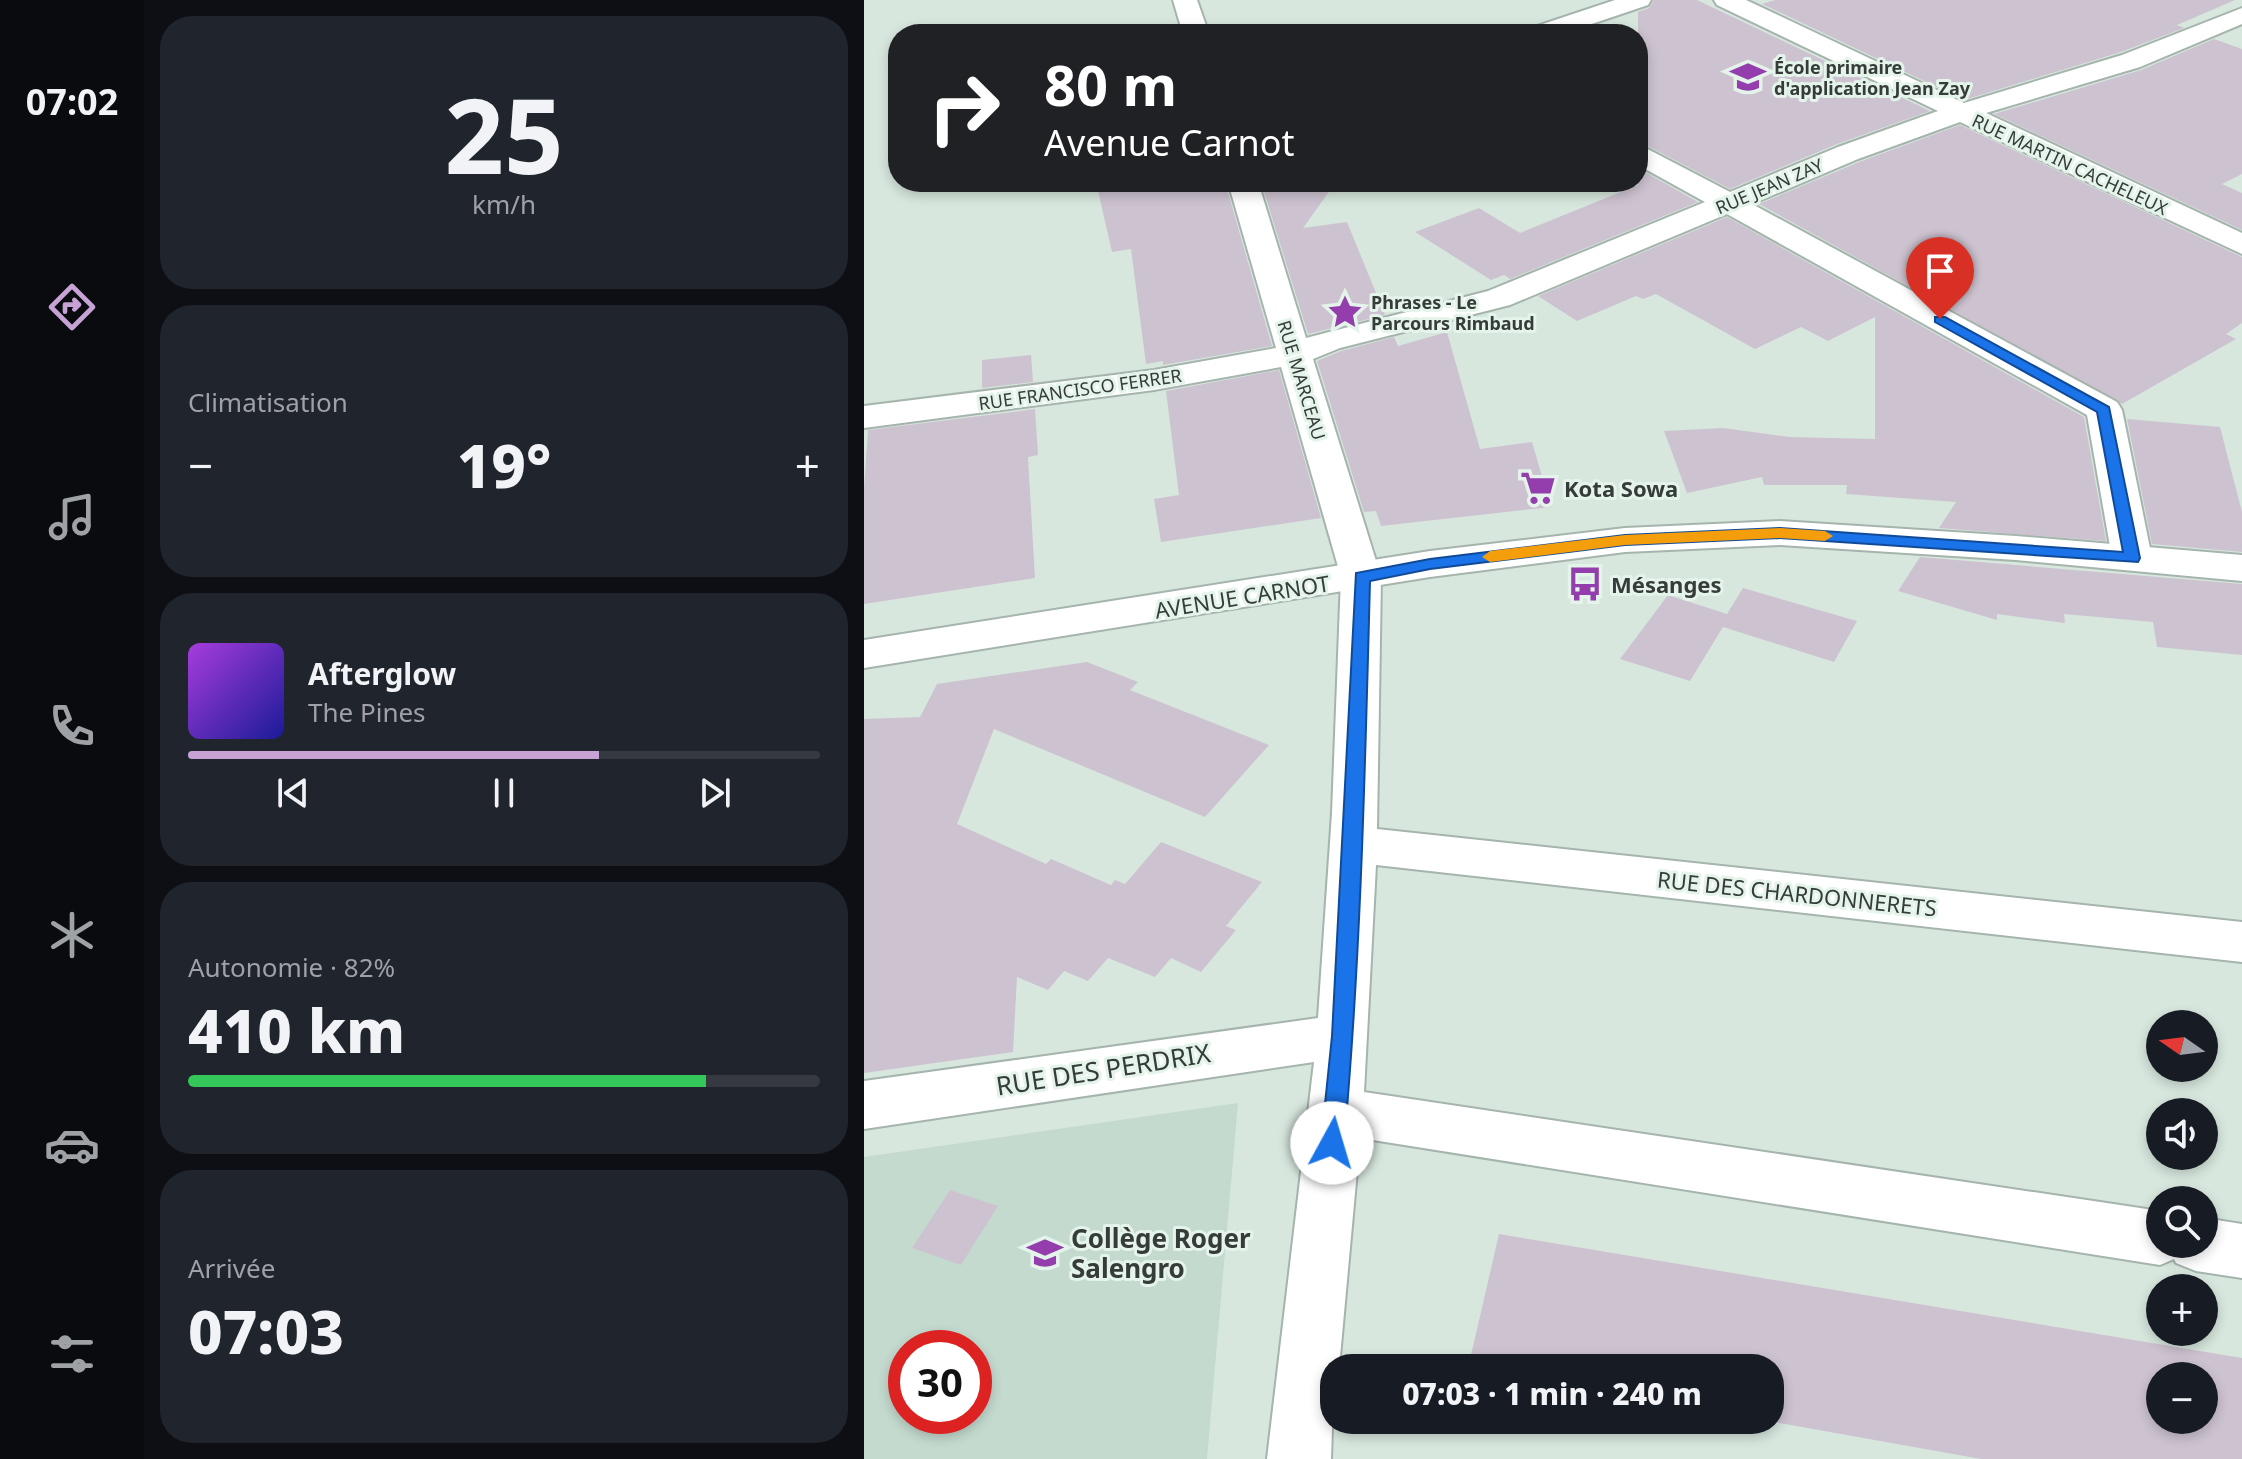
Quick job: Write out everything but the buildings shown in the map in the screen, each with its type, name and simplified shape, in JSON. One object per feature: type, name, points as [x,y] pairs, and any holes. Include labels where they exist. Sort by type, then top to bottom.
[{"type":"street","points":[[1185,0],[1193,24]]},
{"type":"street","points":[[1567,24],[1639,0]]},
{"type":"street","name":"RUE MARTIN CACHELEUX","points":[[1726,0],[2242,245]]},
{"type":"street","name":"RUE JEAN ZAY","points":[[1295,354],[1328,341],[1499,298],[1848,153],[1961,112],[2131,61],[2242,15]]},
{"type":"street","points":[[1648,159],[2104,410],[2132,558]]},
{"type":"street","name":"RUE MARCEAU","points":[[1246,192],[1361,577],[1343,1036],[1299,1459]]},
{"type":"street","name":"RUE FRANCISCO FERRER","points":[[864,417],[1154,380],[1295,354]]},
{"type":"street","name":"AVENUE CARNOT","points":[[864,654],[1430,564],[1625,540],[1780,533],[2242,568]]},
{"type":"street","name":"RUE DES CHARDONNERETS","points":[[1352,844],[2242,942]]},
{"type":"street","name":"RUE DES PERDRIX","points":[[864,1105],[1343,1036]]},
{"type":"street","points":[[1336,1111],[2146,1236]]},
{"type":"street","points":[[2218,1247],[2242,1251]]},
{"type":"shaded area","name":"Collège Roger Salengro","points":[[1238,1103],[1207,1459],[864,1459],[864,1157]]},
{"type":"slow traffic","points":[[1490,557],[1625,540],[1780,533],[1825,536]]},
{"type":"place","name":"École primaire d'application Jean Zay","points":[[1748,77]]},
{"type":"place","name":"Phrases - Le Parcours Rimbaud","points":[[1345,312]]},
{"type":"place","name":"Kota Sowa","points":[[1538,488]]},
{"type":"place","name":"Mésanges","points":[[1585,584]]},
{"type":"place","name":"Collège Roger Salengro","points":[[1045,1253]]},
{"type":"route","points":[[1332,1143],[1343,1036],[1355,813],[1361,577],[1430,564],[1625,540],[1780,533],[2132,558],[2104,410],[1940,319]]}]
